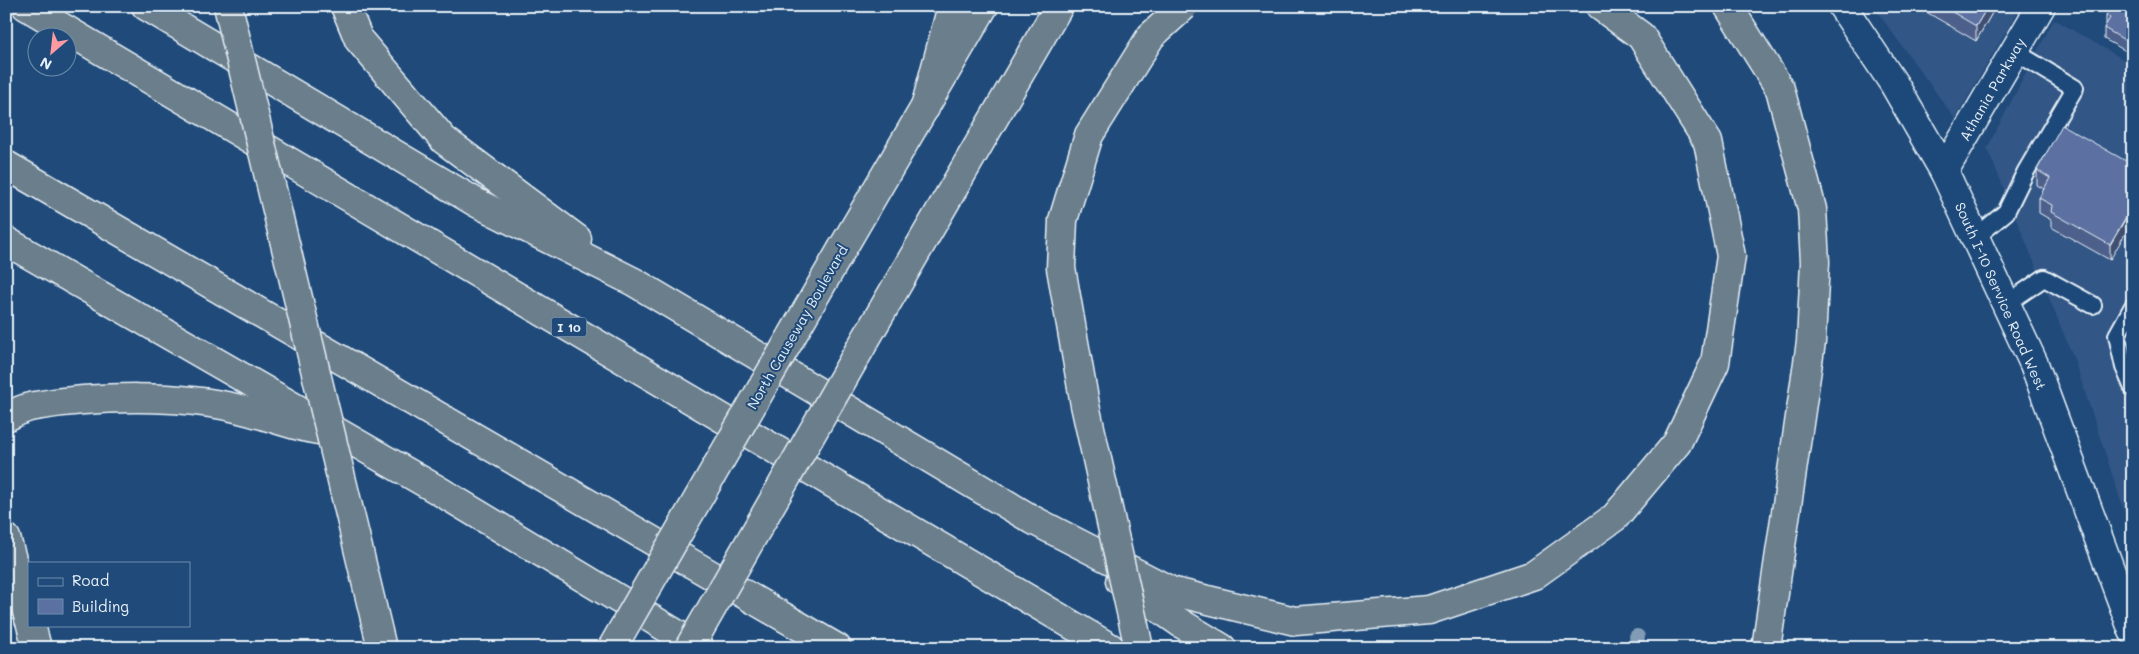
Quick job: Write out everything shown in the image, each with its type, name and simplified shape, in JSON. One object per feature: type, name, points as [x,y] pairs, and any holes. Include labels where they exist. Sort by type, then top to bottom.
[{"type":"highway","name":"I 10","points":[[26,6],[1111,648]]},
{"type":"highway","points":[[146,6],[477,203],[634,282],[1032,520],[1171,591],[1294,621],[1429,610],[1534,575],[1615,518],[1678,444],[1715,363],[1731,256],[1708,142],[1641,36],[1600,6]]},
{"type":"highway","points":[[228,6],[382,648]]},
{"type":"highway","points":[[345,6],[358,40],[444,140],[634,282]]},
{"type":"highway","points":[[925,108],[952,6]]},
{"type":"highway","name":"North Causeway Boulevard","points":[[612,648],[984,6]]},
{"type":"highway","points":[[689,648],[1059,6]]},
{"type":"highway","points":[[1139,648],[1085,405],[1061,268],[1063,220],[1088,135],[1150,36],[1184,6]]},
{"type":"highway","points":[[1728,6],[1780,89],[1812,210],[1815,262],[1811,342],[1766,648]]},
{"type":"highway","points":[[6,165],[837,648]]},
{"type":"highway","points":[[6,241],[339,433],[700,648]]},
{"type":"highway","points":[[6,417],[33,406],[42,405],[118,399],[188,400],[240,409],[295,427],[339,433]]},
{"type":"highway","points":[[1032,520],[1182,624],[1222,648]]},
{"type":"highway","points":[[6,538],[28,615]]},
{"type":"highway","points":[[31,626],[37,648]]},
{"type":"street","name":"South I-10 Service Road West","points":[[1842,6],[1894,84],[1944,171],[2034,364],[2133,631]]},
{"type":"street","name":"Athania Parkway","points":[[1944,171],[2041,6]]},
{"type":"lane","points":[[1975,238],[2006,212],[2026,171],[2075,88],[2014,51]]},
{"type":"lane","points":[[2006,304],[2044,278],[2092,305]]},
{"type":"lane","points":[[2133,306],[2117,335],[2124,367],[2133,388]]},
{"type":"shaded area","points":[[1873,6],[2021,6],[1955,119]]},
{"type":"shaded area","points":[[2054,19],[2133,65],[2133,538],[2074,359],[1987,148]]},
{"type":"building","points":[[1942,6],[1988,6],[1976,26]]},
{"type":"building","points":[[2112,6],[2133,6],[2133,45],[2104,28],[2110,18],[2106,15]]},
{"type":"building","points":[[2062,125],[2133,165],[2133,206],[2110,245],[2051,212],[2052,205],[2039,198],[2050,178],[2037,170]]}]
